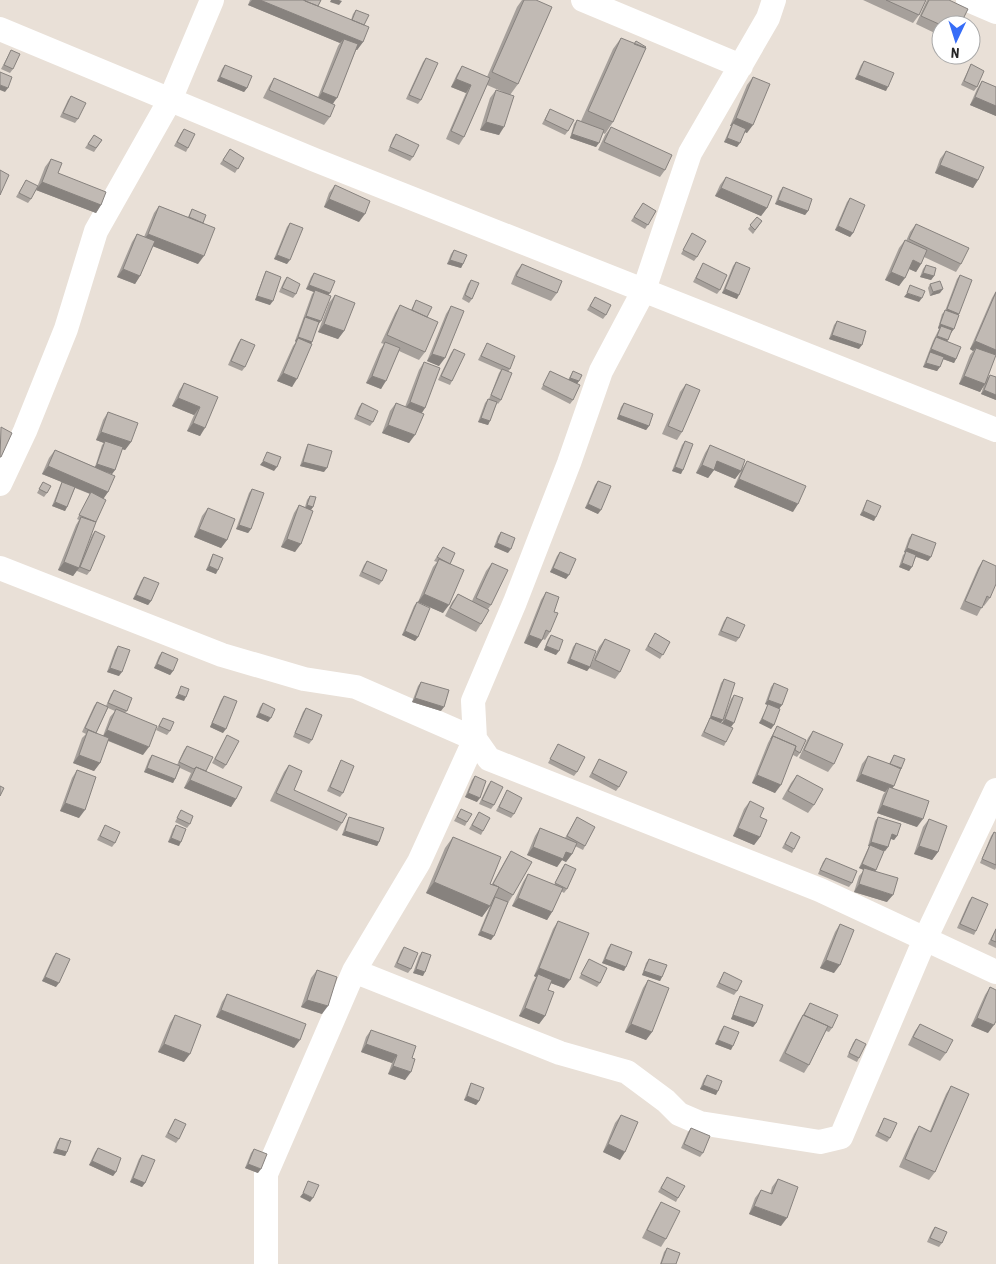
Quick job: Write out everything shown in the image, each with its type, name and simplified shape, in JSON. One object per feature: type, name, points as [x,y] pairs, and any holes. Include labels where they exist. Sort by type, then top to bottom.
[{"type":"street","points":[[0,484],[26,431],[66,329],[96,231],[170,100],[212,0]]},
{"type":"street","points":[[583,0],[741,66]]},
{"type":"street","points":[[266,1264],[266,1174],[354,972],[420,862],[475,739],[472,701],[522,584],[601,371],[644,290],[690,153],[768,18],[774,0]]},
{"type":"street","points":[[968,0],[996,12]]},
{"type":"street","points":[[0,29],[333,167],[996,430]]},
{"type":"street","points":[[0,568],[222,654],[304,679],[356,687],[475,739],[489,759],[820,890],[996,972]]},
{"type":"street","points":[[354,972],[560,1053],[627,1072],[666,1101],[679,1114],[700,1123],[820,1142],[840,1137],[926,939],[996,790]]},
{"type":"building","points":[[260,0],[303,0],[369,27],[363,42]]},
{"type":"building","points":[[305,0],[321,0],[318,6]]},
{"type":"building","points":[[524,0],[536,0],[552,7],[518,84],[492,72]]},
{"type":"building","points":[[886,0],[926,0],[919,15]]},
{"type":"building","points":[[929,0],[949,0],[968,9],[965,15],[931,15],[931,20],[921,16]]},
{"type":"building","points":[[356,10],[369,15],[364,25],[352,20]]},
{"type":"building","points":[[621,38],[646,48],[613,122],[588,111]]},
{"type":"building","points":[[344,39],[358,44],[337,98],[322,92]]},
{"type":"building","points":[[636,41],[646,47],[634,44]]},
{"type":"building","points":[[11,50],[20,54],[13,69],[4,65]]},
{"type":"building","points":[[426,58],[438,63],[421,100],[409,95]]},
{"type":"building","points":[[864,61],[894,73],[888,87],[858,75]]},
{"type":"building","points":[[225,65],[252,76],[247,88],[220,77]]},
{"type":"building","points":[[971,65],[984,71],[977,87],[964,81]]},
{"type":"building","points":[[462,66],[490,78],[464,137],[451,131],[471,85],[456,79]]},
{"type":"building","points":[[0,72],[12,77],[8,88],[0,85]]},
{"type":"building","points":[[753,77],[770,84],[753,125],[736,118]]},
{"type":"building","points":[[274,78],[335,105],[330,117],[269,90]]},
{"type":"building","points":[[982,81],[996,87],[996,106],[975,97]]},
{"type":"building","points":[[496,90],[514,96],[504,127],[486,122]]},
{"type":"building","points":[[71,96],[86,103],[78,119],[63,113]]},
{"type":"building","points":[[550,109],[574,120],[568,131],[545,120]]},
{"type":"building","points":[[577,120],[604,130],[599,143],[572,134]]},
{"type":"building","points":[[733,123],[746,129],[740,143],[727,138]]},
{"type":"building","points":[[611,127],[672,155],[665,170],[604,142]]},
{"type":"building","points":[[184,129],[195,134],[188,148],[177,142]]},
{"type":"building","points":[[396,134],[419,145],[413,157],[390,147]]},
{"type":"building","points":[[94,135],[102,140],[96,148],[88,144]]},
{"type":"building","points":[[230,149],[244,158],[238,169],[223,160]]},
{"type":"building","points":[[946,151],[984,167],[978,180],[940,165]]},
{"type":"building","points":[[51,159],[62,163],[58,173],[106,192],[101,205],[42,182]]},
{"type":"building","points":[[0,170],[9,175],[0,195]]},
{"type":"building","points":[[726,177],[772,196],[767,208],[721,188]]},
{"type":"building","points":[[26,180],[38,186],[31,199],[19,193]]},
{"type":"building","points":[[335,185],[370,201],[365,214],[329,199]]},
{"type":"building","points":[[783,187],[812,199],[808,211],[778,200]]},
{"type":"building","points":[[850,198],[865,205],[853,233],[838,226]]},
{"type":"building","points":[[643,203],[656,211],[648,225],[634,217]]},
{"type":"building","points":[[159,206],[215,228],[204,256],[148,234]]},
{"type":"building","points":[[192,209],[206,215],[203,223],[189,217]]},
{"type":"building","points":[[757,217],[762,221],[755,230],[750,225]]},
{"type":"building","points":[[290,223],[303,228],[290,260],[277,255]]},
{"type":"building","points":[[916,224],[969,248],[961,264],[909,239]]},
{"type":"building","points":[[692,233],[706,241],[697,257],[683,250]]},
{"type":"building","points":[[137,234],[155,241],[140,276],[123,269]]},
{"type":"building","points":[[905,240],[927,250],[921,264],[913,260],[905,278],[891,272]]},
{"type":"building","points":[[454,250],[467,255],[463,264],[450,260]]},
{"type":"building","points":[[736,262],[750,268],[739,295],[725,289]]},
{"type":"building","points":[[703,263],[727,275],[720,290],[696,278]]},
{"type":"building","points":[[522,264],[562,281],[557,293],[516,276]]},
{"type":"building","points":[[926,265],[936,268],[934,276],[923,273]]},
{"type":"building","points":[[266,271],[281,277],[273,301],[257,296]]},
{"type":"building","points":[[314,273],[335,281],[330,293],[309,285]]},
{"type":"building","points":[[960,275],[972,280],[959,314],[947,309]]},
{"type":"building","points":[[287,277],[300,284],[296,294],[282,288]]},
{"type":"building","points":[[471,280],[479,283],[472,299],[465,295]]},
{"type":"building","points":[[940,281],[943,289],[933,292],[930,284]]},
{"type":"building","points":[[910,285],[925,291],[922,298],[907,293]]},
{"type":"building","points":[[315,290],[331,296],[321,321],[306,316]]},
{"type":"building","points":[[996,292],[996,350],[975,341]]},
{"type":"building","points":[[335,295],[355,303],[344,331],[324,324]]},
{"type":"building","points":[[595,297],[611,305],[606,315],[590,306]]},
{"type":"building","points":[[416,300],[432,307],[427,317],[412,310]]},
{"type":"building","points":[[400,305],[438,322],[425,352],[387,335]]},
{"type":"building","points":[[451,306],[464,311],[445,358],[432,354]]},
{"type":"building","points":[[945,310],[959,315],[954,329],[940,324]]},
{"type":"building","points":[[305,317],[319,322],[312,342],[298,337]]},
{"type":"building","points":[[837,321],[866,331],[862,345],[832,335]]},
{"type":"building","points":[[941,326],[952,330],[948,340],[937,336]]},
{"type":"building","points":[[936,337],[961,347],[956,359],[931,349]]},
{"type":"building","points":[[298,338],[312,344],[297,379],[283,373]]},
{"type":"building","points":[[241,339],[255,345],[245,367],[231,361]]},
{"type":"building","points":[[385,342],[400,348],[386,381],[372,376]]},
{"type":"building","points":[[487,343],[515,356],[510,369],[481,356]]},
{"type":"building","points":[[976,348],[996,355],[985,384],[964,376]]},
{"type":"building","points":[[454,349],[465,354],[452,381],[441,376]]},
{"type":"building","points":[[930,352],[944,357],[940,367],[926,363]]},
{"type":"building","points":[[424,362],[440,368],[425,408],[410,402]]},
{"type":"building","points":[[502,369],[512,373],[501,400],[491,395]]},
{"type":"building","points":[[550,371],[580,385],[573,400],[543,385]]},
{"type":"building","points":[[573,371],[582,375],[579,381],[570,378]]},
{"type":"building","points":[[990,375],[996,377],[996,395],[984,390]]},
{"type":"building","points":[[184,383],[218,397],[205,428],[193,423],[200,407],[178,398]]},
{"type":"building","points":[[686,384],[700,390],[682,432],[668,426]]},
{"type":"building","points":[[488,399],[497,402],[490,421],[481,418]]},
{"type":"building","points":[[362,403],[378,411],[373,422],[357,415]]},
{"type":"building","points":[[396,403],[424,414],[415,435],[388,425]]},
{"type":"building","points":[[624,403],[653,414],[649,426],[619,415]]},
{"type":"building","points":[[108,412],[138,423],[131,442],[101,432]]},
{"type":"building","points":[[1,427],[12,433],[0,457]]},
{"type":"building","points":[[105,441],[123,447],[115,470],[97,464]]},
{"type":"building","points":[[685,441],[693,444],[683,470],[675,467]]},
{"type":"building","points":[[308,444],[332,451],[327,468],[303,462]]},
{"type":"building","points":[[710,445],[745,460],[741,471],[717,461],[714,470],[702,465]]},
{"type":"building","points":[[55,450],[115,476],[108,492],[48,466]]},
{"type":"building","points":[[267,452],[281,457],[277,467],[263,461]]},
{"type":"building","points":[[747,461],[806,486],[798,504],[739,479]]},
{"type":"building","points":[[598,481],[611,486],[601,510],[588,504]]},
{"type":"building","points":[[43,482],[51,486],[47,493],[39,489]]},
{"type":"building","points":[[62,482],[75,487],[67,507],[55,502]]},
{"type":"building","points":[[252,489],[264,493],[251,529],[239,525]]},
{"type":"building","points":[[91,492],[106,500],[96,522],[79,515]]},
{"type":"building","points":[[310,496],[316,497],[313,507],[307,505]]},
{"type":"building","points":[[867,500],[881,506],[876,517],[863,511]]},
{"type":"building","points":[[299,505],[313,511],[301,544],[287,539]]},
{"type":"building","points":[[208,508],[235,519],[227,540],[199,529]]},
{"type":"building","points":[[81,517],[96,522],[79,568],[64,562]]},
{"type":"building","points":[[95,531],[105,536],[90,571],[80,567]]},
{"type":"building","points":[[501,532],[515,538],[511,549],[497,543]]},
{"type":"building","points":[[912,534],[936,543],[931,557],[907,548]]},
{"type":"building","points":[[443,547],[455,553],[450,564],[437,557]]},
{"type":"building","points":[[906,551],[916,555],[912,567],[902,563]]},
{"type":"building","points":[[560,552],[576,559],[569,575],[553,568]]},
{"type":"building","points":[[213,554],[223,558],[218,570],[209,566]]},
{"type":"building","points":[[439,559],[464,570],[449,605],[424,594]]},
{"type":"building","points":[[983,560],[996,566],[996,584],[990,598],[987,596],[982,608],[965,601]]},
{"type":"building","points":[[367,561],[387,570],[382,581],[362,572]]},
{"type":"building","points":[[492,563],[508,570],[491,605],[476,598]]},
{"type":"building","points":[[144,577],[159,583],[151,601],[136,595]]},
{"type":"building","points":[[546,592],[559,597],[554,612],[558,613],[550,632],[546,630],[542,640],[529,635]]},
{"type":"building","points":[[458,594],[489,610],[481,624],[450,608]]},
{"type":"building","points":[[417,602],[430,608],[418,637],[405,631]]},
{"type":"building","points":[[727,617],[745,625],[739,638],[721,631]]},
{"type":"building","points":[[655,633],[670,642],[663,655],[648,646]]},
{"type":"building","points":[[551,635],[563,640],[559,651],[546,646]]},
{"type":"building","points":[[605,639],[630,650],[620,672],[595,660]]},
{"type":"building","points":[[576,643],[596,651],[590,667],[570,659]]},
{"type":"building","points":[[118,646],[130,650],[122,672],[110,668]]},
{"type":"building","points":[[162,652],[178,659],[173,671],[157,664]]},
{"type":"building","points":[[724,679],[735,683],[723,720],[711,716]]},
{"type":"building","points":[[421,682],[449,690],[444,707],[415,698]]},
{"type":"building","points":[[774,683],[788,689],[782,705],[768,700]]},
{"type":"building","points":[[181,686],[189,689],[186,697],[178,694]]},
{"type":"building","points":[[114,690],[132,698],[127,711],[108,703]]},
{"type":"building","points":[[734,695],[743,698],[734,723],[725,719]]},
{"type":"building","points":[[224,696],[237,701],[226,729],[212,723]]},
{"type":"building","points":[[97,702],[108,707],[96,733],[85,728]]},
{"type":"building","points":[[263,703],[275,709],[271,718],[259,713]]},
{"type":"building","points":[[768,704],[780,709],[774,725],[762,719]]},
{"type":"building","points":[[306,708],[322,715],[312,740],[295,733]]},
{"type":"building","points":[[116,709],[157,726],[149,747],[107,730]]},
{"type":"building","points":[[163,718],[174,722],[170,731],[159,726]]},
{"type":"building","points":[[710,718],[733,728],[726,742],[704,732]]},
{"type":"building","points":[[777,726],[806,740],[800,753],[795,750],[796,746],[773,736],[771,739]]},
{"type":"building","points":[[88,730],[109,738],[100,763],[79,755]]},
{"type":"building","points":[[813,731],[843,744],[834,764],[804,750]]},
{"type":"building","points":[[227,735],[239,741],[226,765],[215,759]]},
{"type":"building","points":[[773,736],[796,746],[781,785],[757,775]]},
{"type":"building","points":[[558,744],[585,757],[577,772],[550,759]]},
{"type":"building","points":[[187,746],[213,757],[206,771],[196,767],[194,769],[179,762]]},
{"type":"building","points":[[152,755],[180,766],[175,779],[147,768]]},
{"type":"building","points":[[894,755],[905,759],[901,769],[890,764]]},
{"type":"building","points":[[868,756],[901,768],[894,786],[861,774]]},
{"type":"building","points":[[599,759],[627,772],[619,787],[592,773]]},
{"type":"building","points":[[341,760],[354,766],[343,793],[330,787]]},
{"type":"building","points":[[289,765],[302,771],[294,790],[347,814],[342,823],[276,793]]},
{"type":"building","points":[[196,767],[242,787],[236,799],[190,780]]},
{"type":"building","points":[[77,770],[96,777],[85,810],[65,803]]},
{"type":"building","points":[[797,775],[823,789],[814,805],[788,791]]},
{"type":"building","points":[[475,776],[486,781],[480,798],[468,793]]},
{"type":"building","points":[[491,781],[503,787],[494,805],[482,800]]},
{"type":"building","points":[[0,786],[4,788],[0,796]]},
{"type":"building","points":[[889,787],[929,801],[923,819],[882,805]]},
{"type":"building","points":[[507,790],[522,798],[514,814],[499,807]]},
{"type":"building","points":[[750,801],[764,808],[760,817],[767,820],[760,837],[738,828]]},
{"type":"building","points":[[461,809],[472,814],[467,822],[457,817]]},
{"type":"building","points":[[181,810],[193,816],[190,824],[177,818]]},
{"type":"building","points":[[479,812],[490,818],[483,831],[472,825]]},
{"type":"building","points":[[349,817],[384,828],[379,842],[345,831]]},
{"type":"building","points":[[577,817],[595,827],[585,846],[567,836]]},
{"type":"building","points":[[878,817],[901,824],[897,836],[892,834],[888,847],[871,842]]},
{"type":"building","points":[[929,819],[947,826],[938,852],[919,846]]},
{"type":"building","points":[[105,825],[120,832],[115,843],[100,836]]},
{"type":"building","points":[[176,825],[186,829],[181,842],[171,838]]},
{"type":"building","points":[[540,828],[577,843],[572,854],[566,852],[563,859],[533,847]]},
{"type":"building","points":[[791,832],[800,837],[794,849],[785,844]]},
{"type":"building","points":[[994,832],[996,833],[996,865],[982,859]]},
{"type":"building","points":[[453,837],[501,857],[490,884],[499,887],[490,906],[434,882]]},
{"type":"building","points":[[870,845],[884,851],[876,870],[862,864]]},
{"type":"building","points":[[511,851],[532,862],[513,895],[493,884]]},
{"type":"building","points":[[826,858],[857,871],[852,883],[820,870]]},
{"type":"building","points":[[565,864],[576,869],[567,889],[555,883]]},
{"type":"building","points":[[864,868],[898,878],[893,895],[859,884]]},
{"type":"building","points":[[528,874],[563,888],[552,912],[518,898]]},
{"type":"building","points":[[495,897],[508,902],[494,936],[481,931]]},
{"type":"building","points":[[972,897],[988,904],[976,931],[960,924]]},
{"type":"building","points":[[558,921],[589,933],[570,980],[539,968]]},
{"type":"building","points":[[840,924],[854,930],[840,965],[826,960]]},
{"type":"building","points":[[996,929],[996,942],[991,940]]},
{"type":"building","points":[[611,944],[632,952],[626,967],[605,959]]},
{"type":"building","points":[[404,947],[418,953],[411,969],[397,963]]},
{"type":"building","points":[[422,952],[431,955],[425,972],[416,969]]},
{"type":"building","points":[[56,953],[70,959],[59,983],[45,977]]},
{"type":"building","points":[[589,959],[607,968],[600,983],[581,974]]},
{"type":"building","points":[[649,959],[667,965],[662,977],[644,971]]},
{"type":"building","points":[[317,970],[337,977],[328,1006],[307,1000]]},
{"type":"building","points":[[724,972],[742,981],[737,991],[719,983]]},
{"type":"building","points":[[538,974],[552,980],[548,990],[554,992],[545,1016],[525,1008]]},
{"type":"building","points":[[648,980],[669,988],[652,1032],[631,1024]]},
{"type":"building","points":[[990,987],[996,990],[996,1021],[994,1025],[977,1018]]},
{"type":"building","points":[[227,994],[306,1024],[300,1040],[221,1010]]},
{"type":"building","points":[[740,996],[763,1005],[756,1023],[733,1015]]},
{"type":"building","points":[[810,1003],[838,1015],[832,1028],[804,1015]]},
{"type":"building","points":[[175,1015],[201,1025],[190,1054],[164,1044]]},
{"type":"building","points":[[803,1015],[828,1026],[809,1065],[785,1053]]},
{"type":"building","points":[[920,1024],[953,1040],[946,1053],[913,1037]]},
{"type":"building","points":[[724,1026],[739,1032],[733,1046],[718,1040]]},
{"type":"building","points":[[371,1030],[416,1046],[412,1058],[415,1059],[411,1072],[393,1066],[397,1055],[366,1044]]},
{"type":"building","points":[[856,1039],[866,1044],[859,1058],[849,1053]]},
{"type":"building","points":[[707,1075],[722,1081],[718,1091],[703,1085]]},
{"type":"building","points":[[471,1083],[484,1088],[479,1101],[467,1096]]},
{"type":"building","points":[[951,1086],[969,1094],[935,1172],[905,1159],[919,1126],[931,1132]]},
{"type":"building","points":[[621,1115],[638,1122],[625,1152],[608,1144]]},
{"type":"building","points":[[884,1118],[897,1123],[890,1138],[878,1132]]},
{"type":"building","points":[[175,1119],[186,1124],[179,1139],[168,1133]]},
{"type":"building","points":[[691,1128],[710,1136],[703,1153],[684,1144]]},
{"type":"building","points":[[60,1138],[71,1141],[67,1152],[56,1149]]},
{"type":"building","points":[[98,1148],[121,1158],[116,1172],[92,1161]]},
{"type":"building","points":[[254,1149],[267,1154],[261,1169],[248,1164]]},
{"type":"building","points":[[142,1155],[155,1160],[145,1183],[133,1178]]},
{"type":"building","points":[[667,1177],[685,1186],[678,1198],[661,1188]]},
{"type":"building","points":[[778,1179],[798,1187],[787,1218],[754,1206],[761,1190],[772,1194]]},
{"type":"building","points":[[308,1181],[319,1185],[313,1198],[303,1193]]},
{"type":"building","points":[[661,1202],[680,1211],[666,1239],[647,1230]]},
{"type":"building","points":[[935,1227],[947,1232],[942,1243],[930,1238]]},
{"type":"building","points":[[667,1248],[680,1253],[676,1264],[661,1264]]}]
